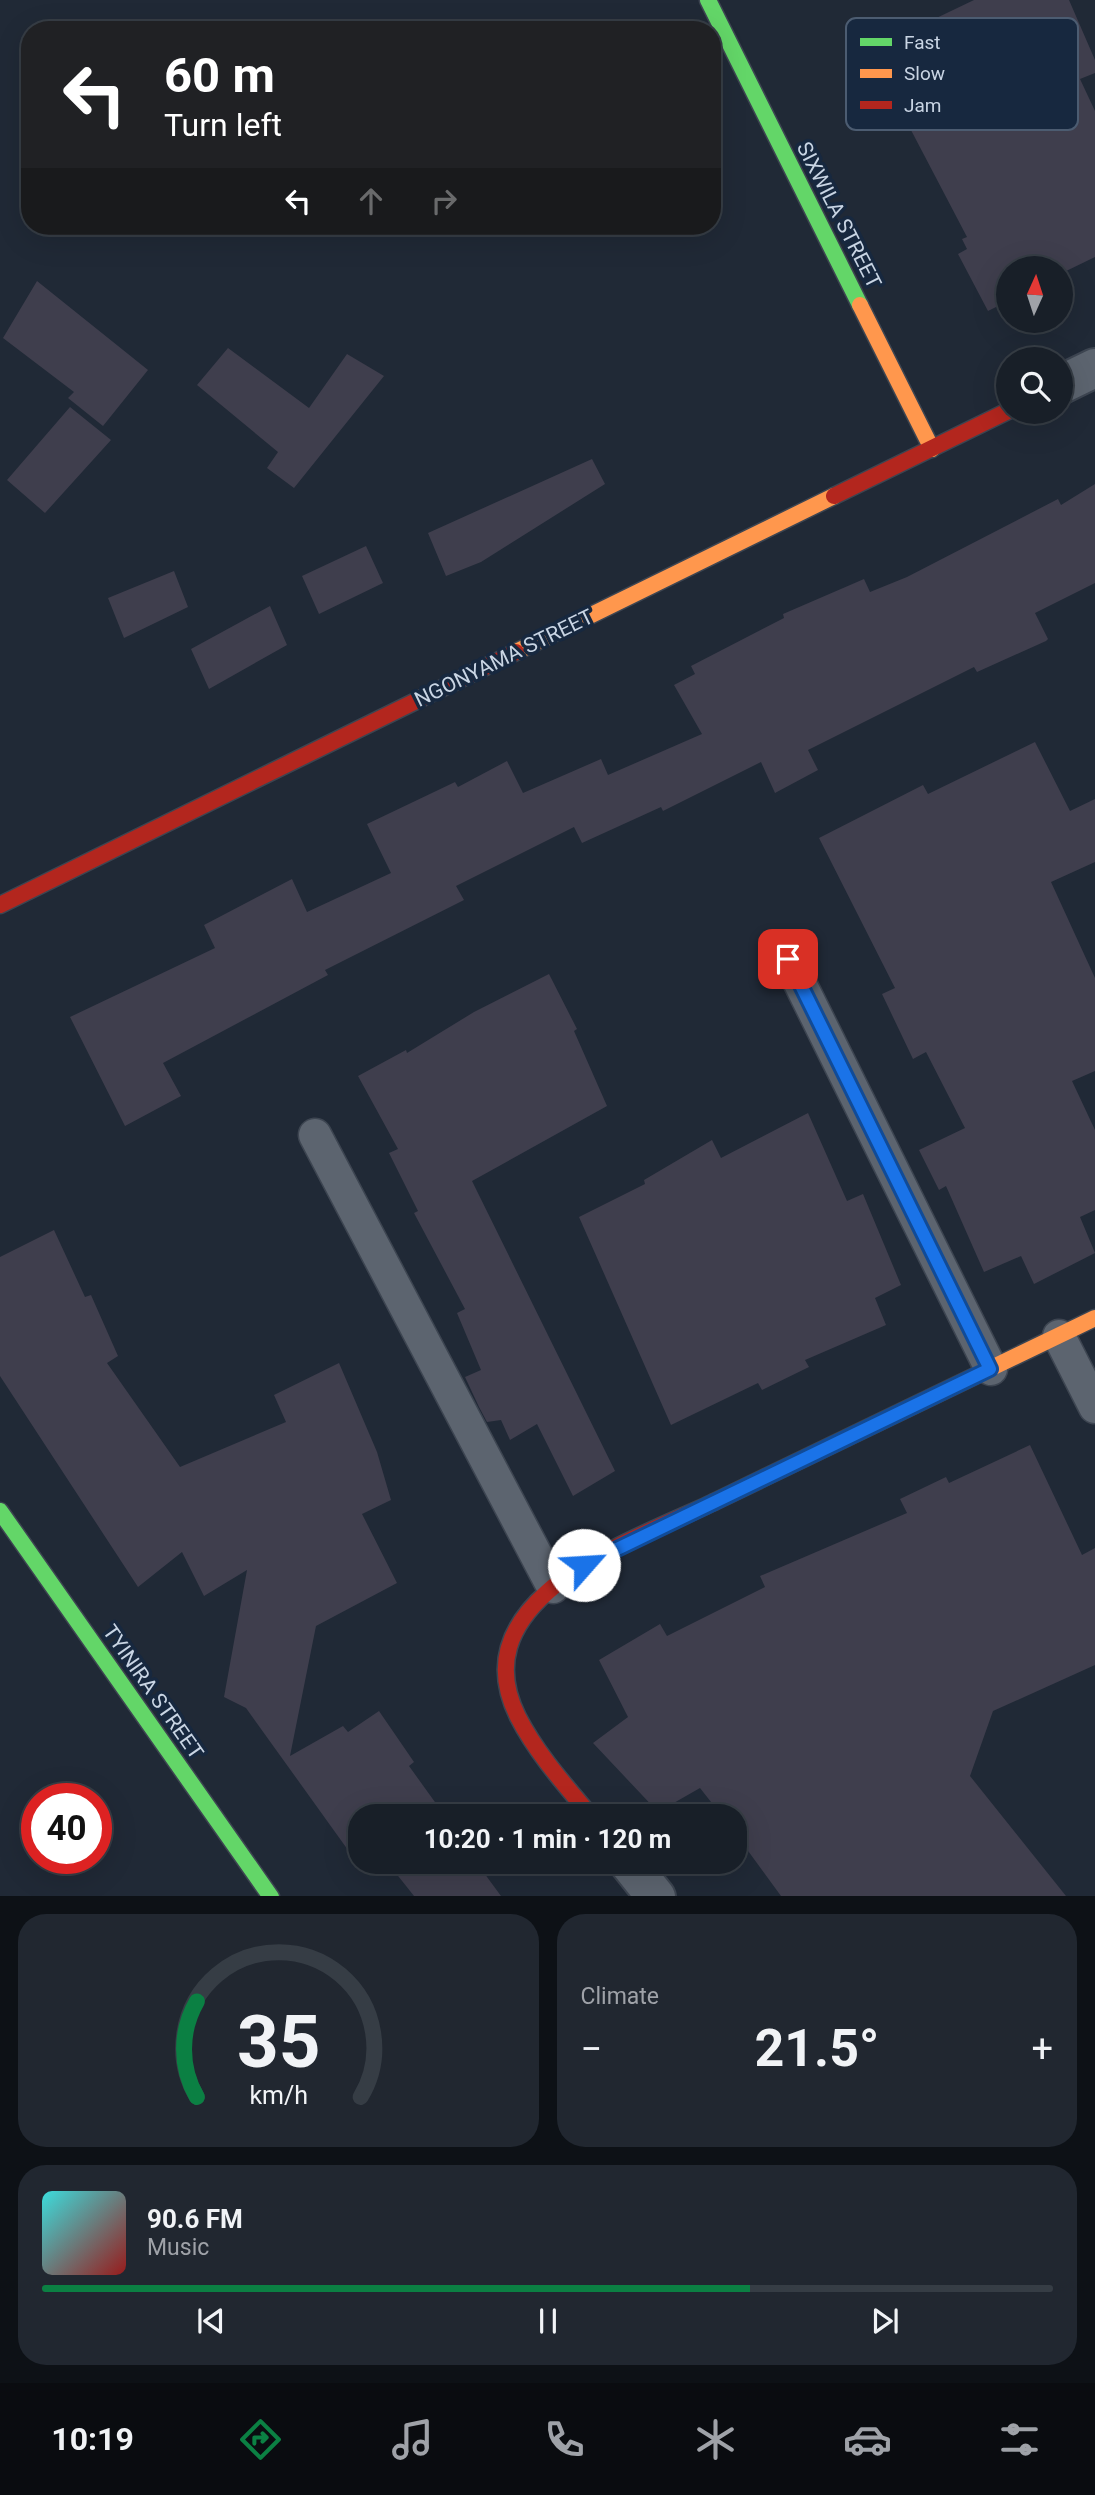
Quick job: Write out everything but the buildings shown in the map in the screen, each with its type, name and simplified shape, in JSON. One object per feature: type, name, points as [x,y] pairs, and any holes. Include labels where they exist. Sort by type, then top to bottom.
[{"type":"street","name":"SIXWILA STREET","points":[[708,0],[718,21]]},
{"type":"street","name":"SIXWILA STREET","points":[[721,26],[932,449]]},
{"type":"street","points":[[1073,379],[1095,368]]},
{"type":"street","name":"NGONYAMA STREET","points":[[0,905],[996,417]]},
{"type":"street","points":[[581,1804],[527,1737],[508,1698],[507,1663],[514,1634],[537,1599],[584,1565],[1095,1318]]},
{"type":"street","name":"TYINIRA STREET","points":[[0,1511],[271,1896]]},
{"type":"street","points":[[638,1874],[656,1896]]},
{"type":"lane","points":[[788,959],[990,1369]]},
{"type":"lane","points":[[315,1135],[553,1587]]},
{"type":"lane","points":[[1059,1336],[1095,1407]]},
{"type":"traffic: fast","points":[[708,0],[718,21]]},
{"type":"traffic: fast","points":[[721,26],[860,305]]},
{"type":"traffic: fast","points":[[0,1511],[270,1896]]},
{"type":"traffic: slow","points":[[860,305],[932,449]]},
{"type":"traffic: slow","points":[[516,652],[834,496]]},
{"type":"traffic: slow","points":[[714,1502],[1095,1318]]},
{"type":"traffic: jam","points":[[834,496],[996,417]]},
{"type":"traffic: jam","points":[[0,905],[516,652]]},
{"type":"traffic: jam","points":[[581,1804],[561,1781],[518,1717],[506,1675],[512,1638],[533,1606],[564,1579],[601,1555],[714,1502]]},
{"type":"route","points":[[584,1565],[990,1369],[788,959]]}]
